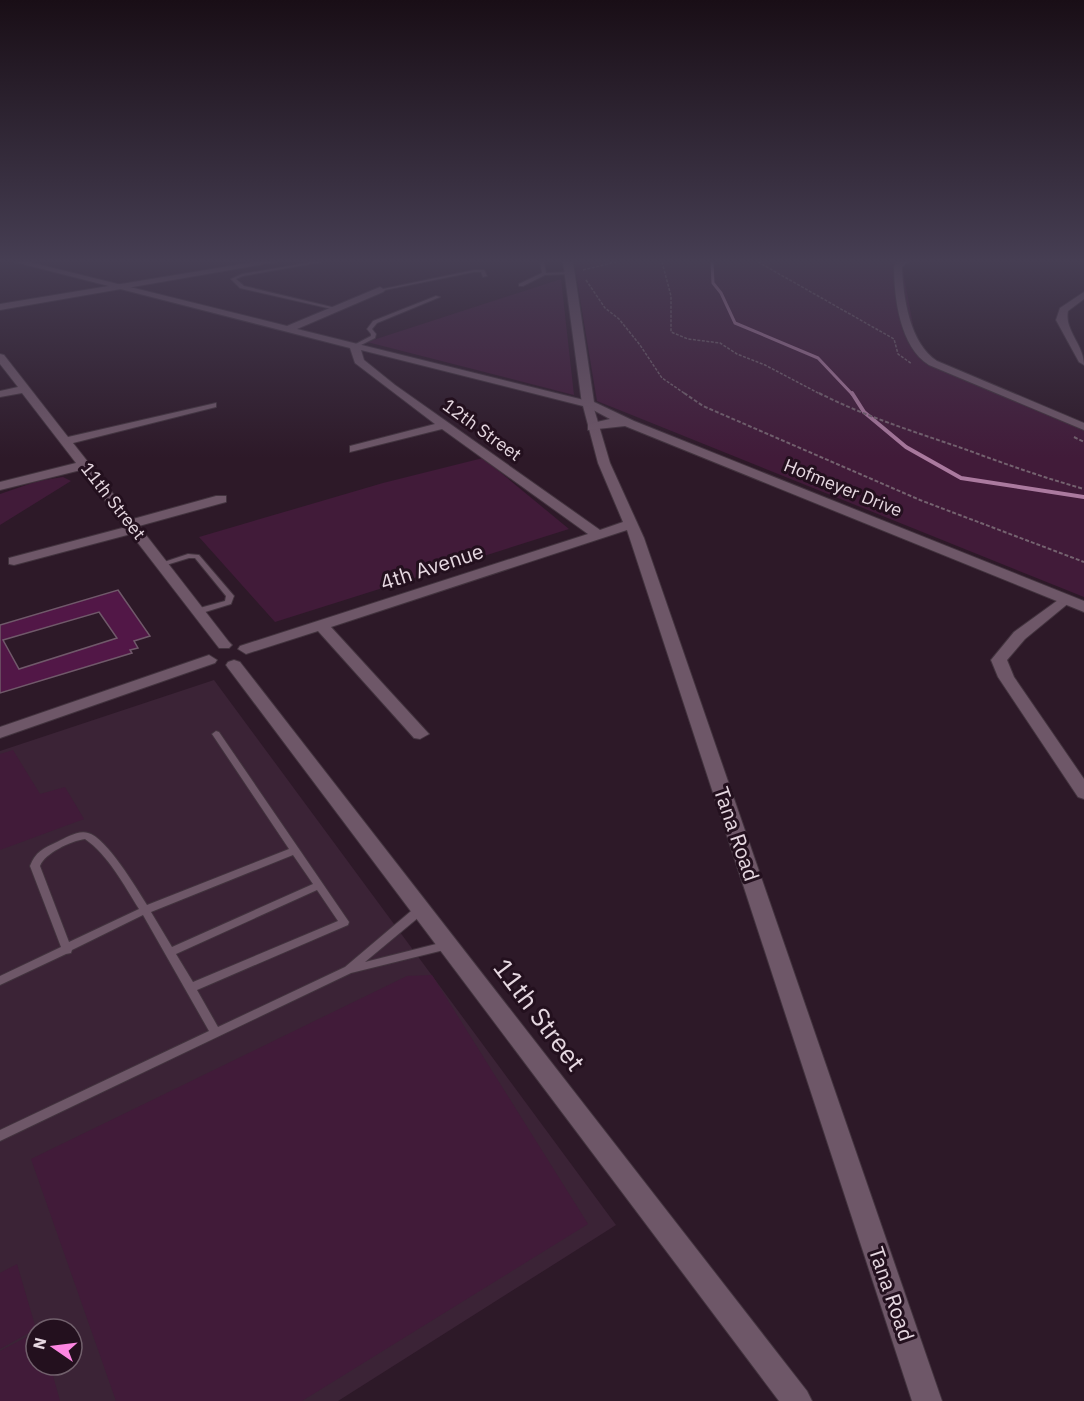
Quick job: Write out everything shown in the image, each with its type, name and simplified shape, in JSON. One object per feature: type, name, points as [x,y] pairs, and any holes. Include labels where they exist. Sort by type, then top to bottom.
[{"type":"main road","name":"Tana Road","points":[[578,327],[588,404]]},
{"type":"main road","name":"Hofmeyer Drive","points":[[588,404],[630,424],[1084,607]]},
{"type":"main road","points":[[592,427],[609,423],[630,424]]},
{"type":"street","points":[[282,327],[588,404]]},
{"type":"street","points":[[288,329],[292,327]]},
{"type":"street","points":[[910,327],[921,355],[936,365],[1084,428]]},
{"type":"street","points":[[1065,327],[1084,362]]},
{"type":"street","name":"12th Street","points":[[355,346],[359,361],[598,535]]},
{"type":"street","name":"11th Street","points":[[0,357],[162,564],[235,653],[422,908],[797,1401]]},
{"type":"street","points":[[0,394],[25,389]]},
{"type":"street","name":"Tana Road","points":[[588,404],[592,427],[604,463],[631,524],[927,1401]]},
{"type":"street","points":[[66,441],[212,405]]},
{"type":"street","points":[[354,449],[444,425]]},
{"type":"street","points":[[0,486],[85,465]]},
{"type":"street","points":[[14,561],[221,499]]},
{"type":"street","name":"4th Avenue","points":[[235,653],[322,627],[631,524]]},
{"type":"street","points":[[1065,599],[1003,652],[999,660],[1006,677],[1084,793]]},
{"type":"street","points":[[322,627],[420,734]]},
{"type":"street","points":[[209,660],[210,653],[235,653]]},
{"type":"street","points":[[209,660],[216,665],[235,653]]},
{"type":"street","points":[[0,732],[209,660]]},
{"type":"lane","points":[[355,346],[373,337],[370,327]]},
{"type":"lane","points":[[162,564],[188,556],[196,556],[230,596],[228,602],[199,610]]},
{"type":"lane","points":[[190,988],[344,922],[216,734]]},
{"type":"lane","points":[[67,950],[35,866],[37,859],[45,851],[83,836],[90,836],[103,848],[145,910],[216,1033]]},
{"type":"lane","points":[[0,981],[145,910],[295,849]]},
{"type":"lane","points":[[170,952],[319,885]]},
{"type":"lane","points":[[348,970],[422,908]]},
{"type":"lane","points":[[0,1134],[348,970],[450,945]]},
{"type":"path","points":[[625,327],[662,378],[703,406],[920,500],[1084,562]]},
{"type":"path","points":[[671,327],[671,332],[678,337],[720,342],[737,354],[765,365],[844,406],[1021,471],[1084,489]]},
{"type":"shaded area","points":[[412,327],[566,327],[574,395],[367,342]]},
{"type":"shaded area","points":[[585,327],[914,327],[917,346],[932,362],[1084,425],[1084,597],[597,401]]},
{"type":"shaded area","points":[[483,458],[569,529],[275,622],[199,537],[383,483]]},
{"type":"shaded area","points":[[63,477],[71,481],[0,525],[0,494],[38,481]]},
{"type":"shaded area","points":[[214,680],[616,1225],[338,1401],[0,1401],[0,751]]},
{"type":"shaded area","points":[[13,750],[40,794],[65,787],[84,819],[0,850],[0,754]]},
{"type":"shaded area","points":[[432,975],[588,1224],[302,1401],[116,1401],[31,1159],[407,976]]},
{"type":"shaded area","points":[[17,1264],[32,1317],[24,1317],[24,1336],[0,1349],[0,1273]]},
{"type":"shaded area","points":[[24,1338],[24,1377],[53,1377],[60,1401],[0,1401],[0,1351]]},
{"type":"building","points":[[118,590],[150,636],[134,641],[138,648],[130,650],[132,653],[0,693],[0,625]],"holes":[[[99,612],[117,638],[19,669],[3,640]]]},
{"type":"waterway","points":[[745,327],[818,358],[853,395]]},
{"type":"waterway","points":[[852,393],[864,412],[906,447],[961,478],[1084,497]]}]
